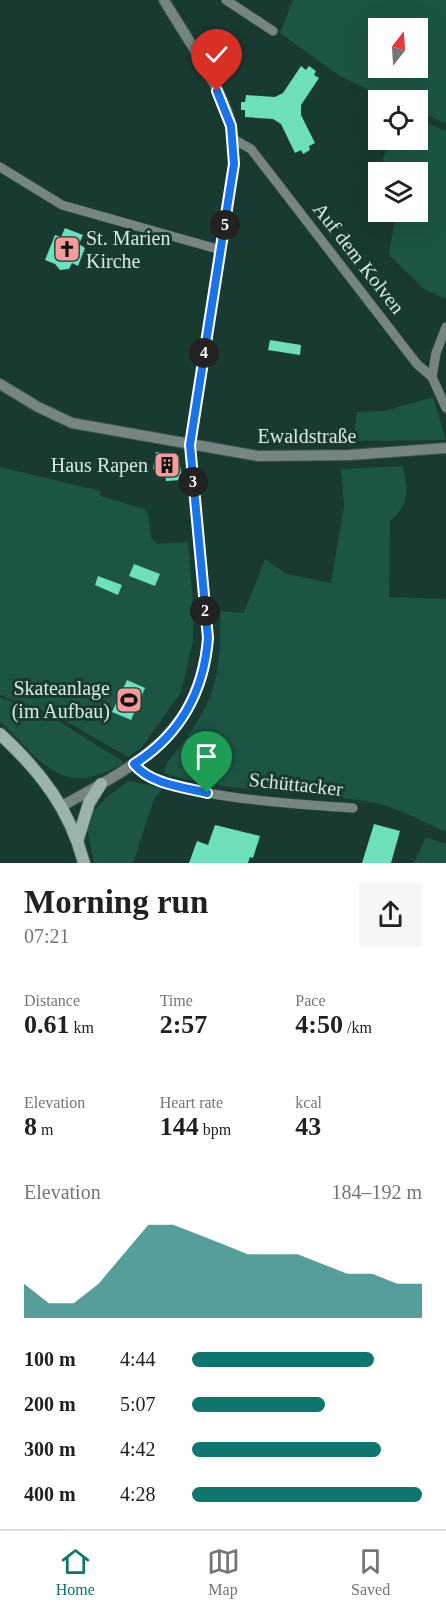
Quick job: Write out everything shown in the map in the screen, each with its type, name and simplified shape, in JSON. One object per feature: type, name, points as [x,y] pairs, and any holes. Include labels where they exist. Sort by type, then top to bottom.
[{"type":"main road","points":[[0,734],[30,761],[62,806],[78,839],[84,863]]},
{"type":"main road","points":[[78,839],[89,803],[101,784]]},
{"type":"street","points":[[62,806],[134,764],[169,737],[184,717],[202,677],[207,654],[208,638],[190,445],[234,164],[233,139],[226,110],[217,91],[164,0]]},
{"type":"street","points":[[226,0],[273,31]]},
{"type":"street","name":"Auf dem Kolven","points":[[233,139],[251,149],[391,327],[417,364],[432,377],[446,408]]},
{"type":"street","points":[[0,167],[62,205],[221,250]]},
{"type":"street","points":[[432,377],[435,353],[446,327]]},
{"type":"street","name":"Ewaldstraße","points":[[0,384],[38,408],[72,423],[274,458],[446,448]]},
{"type":"street","name":"Schüttacker","points":[[134,764],[150,777],[207,793],[353,808]]},
{"type":"green space","points":[[293,0],[446,0],[446,123],[428,116],[428,90],[370,90],[340,76],[280,33]]},
{"type":"green space","points":[[428,124],[446,131],[446,299],[424,289],[389,255],[394,222],[428,222],[428,162],[382,162],[386,150],[428,150]]},
{"type":"green space","points":[[433,397],[446,440],[353,441],[357,412],[385,411]]},
{"type":"green space","points":[[403,466],[406,496],[397,515],[390,521],[389,597],[446,599],[446,832],[406,813],[375,803],[340,797],[238,788],[164,773],[166,764],[194,727],[211,694],[219,658],[220,611],[244,613],[265,559],[286,574],[331,583],[344,507],[341,469]]},
{"type":"green space","points":[[0,467],[101,491],[100,496],[145,509],[148,514],[151,538],[157,544],[188,542],[193,604],[193,641],[181,692],[142,747],[128,757],[57,716],[0,695]]},
{"type":"green space","points":[[0,697],[55,719],[125,763],[99,775],[80,778],[54,771],[0,721]]},
{"type":"green space","points":[[129,781],[163,788],[154,799],[133,863],[94,863],[88,830],[92,814],[102,801]]},
{"type":"green space","points":[[426,837],[446,844],[446,863],[414,863]]},
{"type":"building","points":[[301,66],[306,70],[309,66],[316,71],[314,75],[319,78],[301,105],[301,115],[315,143],[309,146],[310,150],[303,154],[301,150],[295,153],[281,124],[273,119],[245,117],[245,110],[241,110],[241,102],[245,102],[246,95],[275,97],[283,93]]},
{"type":"building","name":"St. Marien Kirche","points":[[65,228],[83,235],[79,244],[85,248],[78,266],[72,263],[69,269],[60,270],[55,264],[45,260],[55,235],[61,237]]},
{"type":"building","points":[[270,340],[301,345],[300,355],[268,350]]},
{"type":"building","name":"Haus Rapen","points":[[156,452],[173,454],[179,458],[182,480],[166,481],[165,471],[153,469]]},
{"type":"building","points":[[134,564],[160,574],[155,586],[129,576]]},
{"type":"building","points":[[98,576],[122,585],[118,595],[95,585]]},
{"type":"building","name":"Skateanlage (im Aufbau)","points":[[127,680],[145,688],[131,720],[112,712]]},
{"type":"building","points":[[374,824],[400,831],[391,863],[362,863]]},
{"type":"building","points":[[215,825],[260,836],[253,858],[250,857],[248,863],[189,863],[197,841],[208,845]]},
{"type":"place","name":"St. Marien Kirche","points":[[67,249]]},
{"type":"place","name":"Haus Rapen","points":[[167,465]]},
{"type":"place","name":"Skateanlage (im Aufbau)","points":[[129,700]]},
{"type":"route","points":[[207,793],[150,777],[134,764],[148,756],[169,737],[184,717],[196,695],[207,654],[208,638],[190,445],[234,164],[231,126],[217,91]]}]
